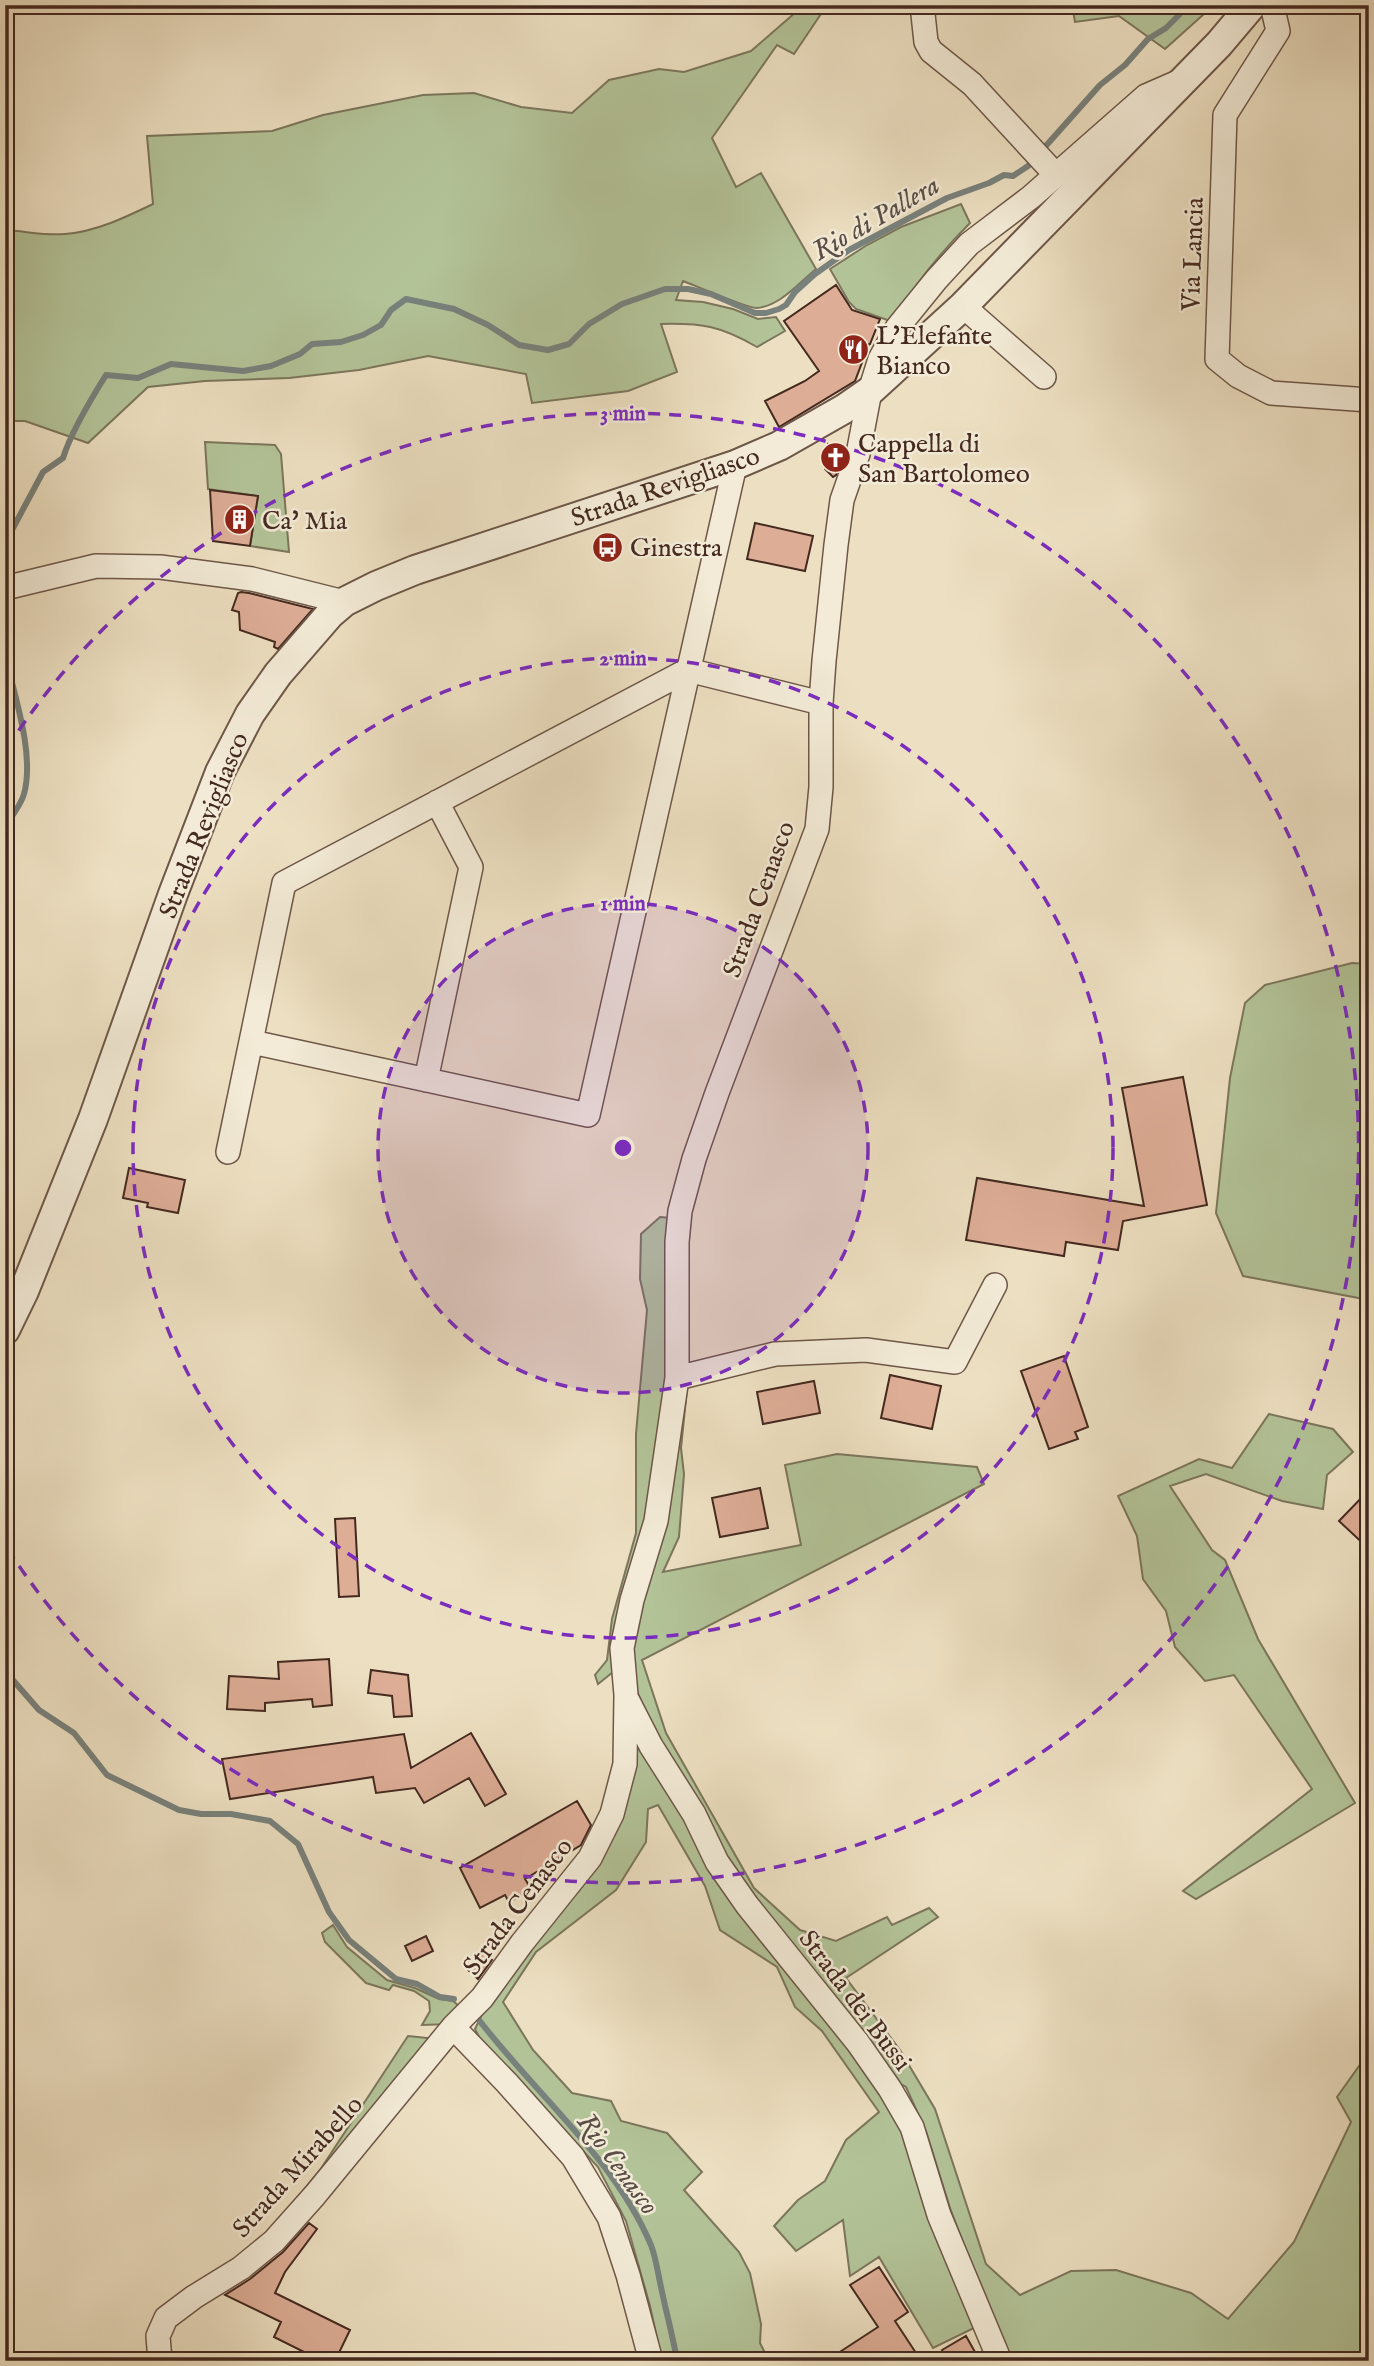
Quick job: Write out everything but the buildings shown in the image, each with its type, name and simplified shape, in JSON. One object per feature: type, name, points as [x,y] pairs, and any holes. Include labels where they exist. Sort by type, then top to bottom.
[{"type":"street","points":[[922,5],[926,43],[931,51],[972,84],[1044,162]]},
{"type":"street","name":"Strada Revigliasco","points":[[5,1330],[24,1291],[93,1119],[173,894],[220,772],[250,714],[278,674],[330,614],[344,602],[415,570],[735,465],[779,446],[844,409],[870,391],[964,306],[1252,5]]},
{"type":"street","name":"Via Lancia","points":[[1272,5],[1278,30],[1225,115],[1217,359],[1238,376],[1271,393],[1369,400]]},
{"type":"street","name":"Strada Revigliasco","points":[[870,391],[880,359],[897,328],[969,244],[1031,197],[1044,162],[1146,96],[1183,80]]},
{"type":"street","points":[[964,306],[1044,377]]},
{"type":"street","name":"Strada Cenasco","points":[[453,2027],[482,1998],[522,1942],[590,1858],[612,1814],[625,1764],[626,1695],[622,1648],[632,1600],[656,1521],[677,1378],[677,1242],[680,1211],[694,1159],[717,1093],[817,829],[821,787],[821,703],[842,500],[858,454],[870,391]]},
{"type":"street","points":[[252,1042],[588,1115],[735,465]]},
{"type":"street","points":[[13,586],[96,566],[160,567],[253,579],[344,602]]},
{"type":"street","points":[[228,1152],[284,883],[688,670],[821,703]]},
{"type":"street","points":[[426,1080],[471,867],[437,802]]},
{"type":"street","points":[[677,1378],[775,1354],[866,1350],[955,1363],[995,1285]]},
{"type":"street","name":"Strada dei Bussi","points":[[626,1695],[651,1746],[694,1814],[717,1862],[747,1905],[858,2043],[912,2127],[939,2216],[1000,2361]]},
{"type":"street","points":[[453,2027],[573,2157],[609,2217],[651,2361]]},
{"type":"street","name":"Strada Mirabello","points":[[160,2361],[158,2336],[166,2318],[241,2268],[274,2241],[453,2027]]},
{"type":"green space","points":[[804,5],[827,5],[794,54],[777,45],[712,138],[736,187],[761,173],[816,269],[788,293],[764,307],[756,308],[743,304],[683,281],[676,300],[703,302],[733,309],[758,319],[776,317],[785,331],[757,347],[733,334],[711,327],[661,324],[677,372],[628,391],[532,403],[526,374],[428,356],[359,370],[289,378],[205,381],[148,387],[88,443],[25,421],[5,421],[5,230],[76,233],[110,223],[153,204],[147,136],[272,131],[323,115],[423,95],[474,93],[521,107],[572,113],[609,80],[659,69],[684,72],[751,51]]},
{"type":"green space","points":[[1072,5],[1214,5],[1165,49],[1119,16],[1075,22]]},
{"type":"green space","points":[[961,204],[970,223],[928,270],[893,322],[856,309],[849,302],[830,269],[901,227]]},
{"type":"green space","points":[[205,442],[275,445],[281,454],[289,552],[250,546],[258,496],[208,489]]},
{"type":"green space","points":[[1352,963],[1369,964],[1369,1300],[1243,1276],[1216,1213],[1230,1078],[1245,1003],[1265,985]]},
{"type":"green space","points":[[660,1217],[671,1218],[668,1380],[651,1521],[627,1593],[613,1672],[598,1684],[595,1675],[607,1660],[612,1619],[636,1533],[636,1434],[647,1310],[640,1279],[641,1234]]},
{"type":"green space","points":[[687,1389],[681,1448],[684,1474],[679,1537],[663,1572],[801,1545],[785,1465],[837,1454],[977,1467],[984,1484],[642,1660],[666,1733],[754,1888],[800,1930],[836,1941],[887,1917],[892,1925],[929,1908],[938,1917],[846,1978],[900,2050],[935,2109],[986,2264],[1020,2295],[1071,2271],[1116,2270],[1191,2293],[1228,2319],[1294,2242],[1351,2122],[1337,2097],[1369,2052],[1369,2361],[1008,2361],[950,2208],[926,2131],[906,2087],[897,2082],[723,1860],[658,1743],[635,1686],[629,1651]]},
{"type":"green space","points":[[1269,1414],[1333,1429],[1353,1452],[1327,1475],[1323,1509],[1282,1501],[1206,1474],[1170,1486],[1212,1550],[1225,1560],[1258,1639],[1355,1803],[1196,1899],[1183,1891],[1312,1789],[1234,1675],[1205,1681],[1175,1647],[1166,1611],[1143,1579],[1137,1536],[1118,1496],[1199,1459],[1232,1468]]},
{"type":"green space","points":[[634,1732],[882,2090],[906,2130],[976,2327],[933,2348],[879,2257],[850,2276],[843,2220],[796,2251],[774,2226],[798,2200],[825,2181],[846,2140],[879,2112],[822,2031],[795,2007],[777,1967],[720,1930],[705,1886],[658,1805],[648,1809],[646,1842],[616,1890],[536,1952],[503,2002],[533,2050],[572,2093],[611,2101],[621,2121],[667,2133],[702,2172],[684,2190],[739,2252],[750,2273],[761,2324],[760,2343],[769,2361],[662,2361],[626,2221],[598,2167],[486,2051],[475,2029],[485,2008],[595,1864]]},
{"type":"green space","points":[[333,1925],[347,1947],[387,1980],[439,1999],[453,2001],[465,2011],[451,2024],[422,2025],[430,2011],[429,2001],[414,1991],[393,1985],[389,1990],[366,1983],[325,1942],[322,1933]]},
{"type":"green space","points":[[408,2036],[437,2039],[283,2215],[320,2170]]},
{"type":"waterway","name":"Rio di Pallera","points":[[5,543],[43,472],[63,458],[76,427],[106,375],[138,378],[171,364],[243,371],[271,366],[300,354],[312,344],[341,342],[363,335],[381,325],[391,310],[406,299],[454,309],[488,325],[519,345],[548,350],[569,344],[589,324],[622,304],[665,289],[688,289],[711,294],[755,313],[779,309],[815,274],[849,250],[947,198],[1004,175],[1013,176],[1028,166],[1100,85],[1125,65],[1148,39],[1166,28],[1189,5]]},
{"type":"waterway","name":"Rio di Pallera","points":[[5,655],[22,724],[27,761],[24,794],[5,826]]},
{"type":"waterway","name":"Rio Cenasco","points":[[5,1671],[39,1710],[74,1733],[107,1775],[179,1810],[201,1814],[231,1814],[270,1821],[298,1844],[329,1912],[349,1940],[396,1979],[417,1984],[440,1997],[454,1999]]},
{"type":"waterway","name":"Rio Cenasco","points":[[476,2016],[594,2153],[635,2213],[654,2255],[677,2361]]},
{"type":"waterway","points":[[675,2353],[687,2361]]},
{"type":"place","name":"L'Elefante Bianco","points":[[853,350]]},
{"type":"place","name":"Cappella di San Bartolomeo","points":[[835,458]]},
{"type":"place","name":"Ca' Mia","points":[[239,520]]},
{"type":"place","name":"Ginestra","points":[[607,547]]}]
